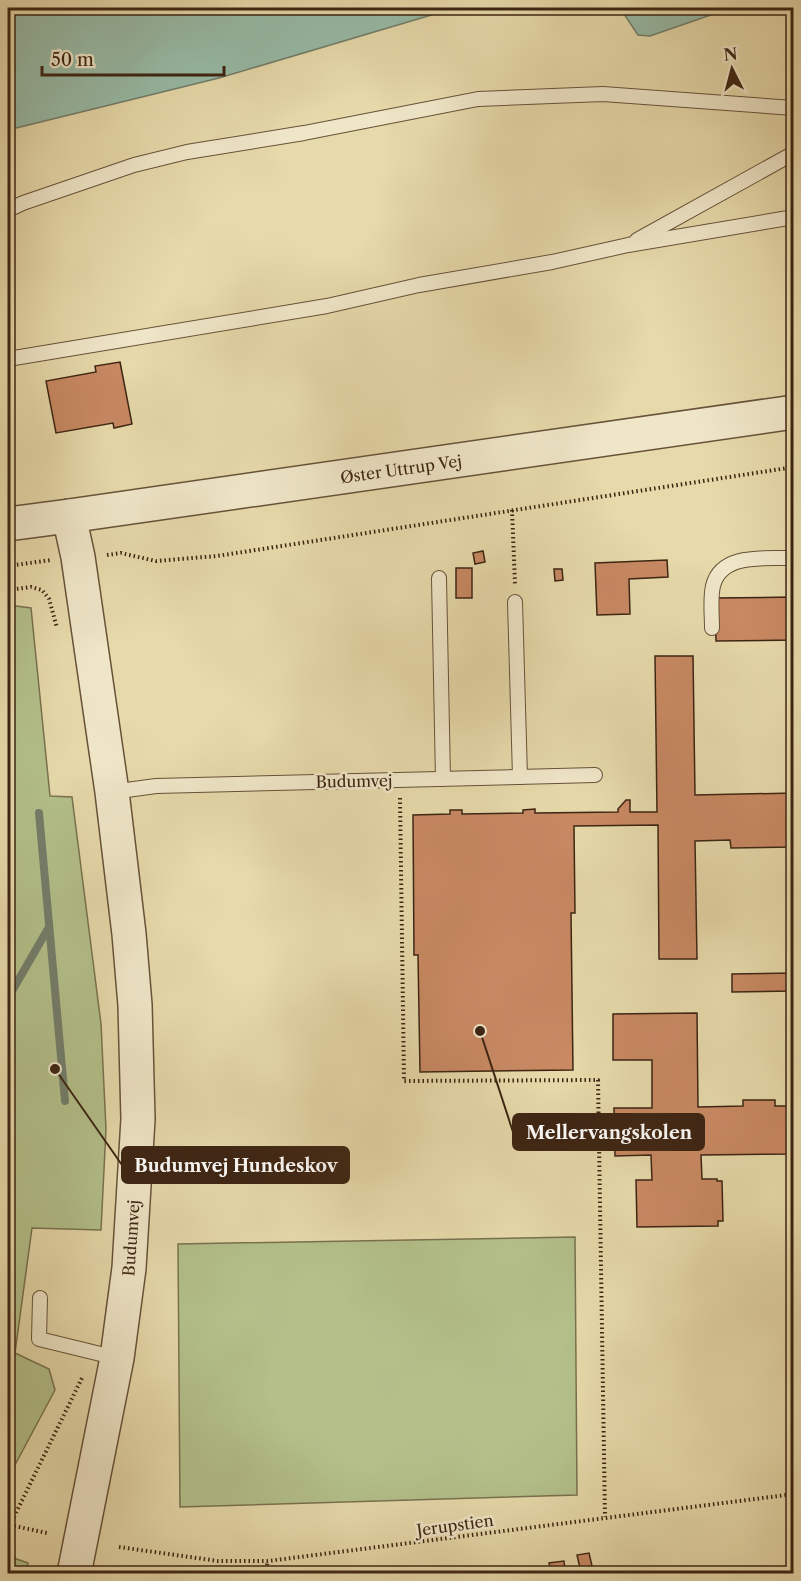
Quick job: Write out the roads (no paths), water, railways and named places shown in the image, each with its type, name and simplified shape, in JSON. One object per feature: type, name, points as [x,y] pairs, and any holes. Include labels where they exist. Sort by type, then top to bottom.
[{"type":"street","name":"Øster Uttrup Vej","points":[[8,524],[794,412]]},
{"type":"street","name":"Budumvej","points":[[69,516],[78,557],[112,792],[129,934],[135,1005],[138,1119],[129,1269],[106,1355],[74,1574]]},
{"type":"lane","points":[[8,210],[134,165],[187,152],[304,133],[478,99],[603,94],[794,108]]},
{"type":"lane","points":[[628,245],[794,153]]},
{"type":"lane","points":[[8,359],[327,306],[419,285],[552,262],[628,245],[794,217]]},
{"type":"lane","points":[[712,628],[712,588],[716,577],[724,567],[732,562],[743,560],[794,558]]},
{"type":"lane","points":[[439,578],[443,779]]},
{"type":"lane","points":[[516,602],[520,777]]},
{"type":"lane","name":"Budumvej","points":[[112,792],[156,786],[595,775]]},
{"type":"lane","points":[[40,1298],[39,1339],[106,1355]]},
{"type":"waterway","points":[[39,813],[65,1101]]},
{"type":"waterway","points":[[8,998],[49,927]]},
{"type":"place","name":"Mellervangskolen","points":[[480,1031]]},
{"type":"place","name":"Budumvej Hundeskov","points":[[55,1069]]}]
